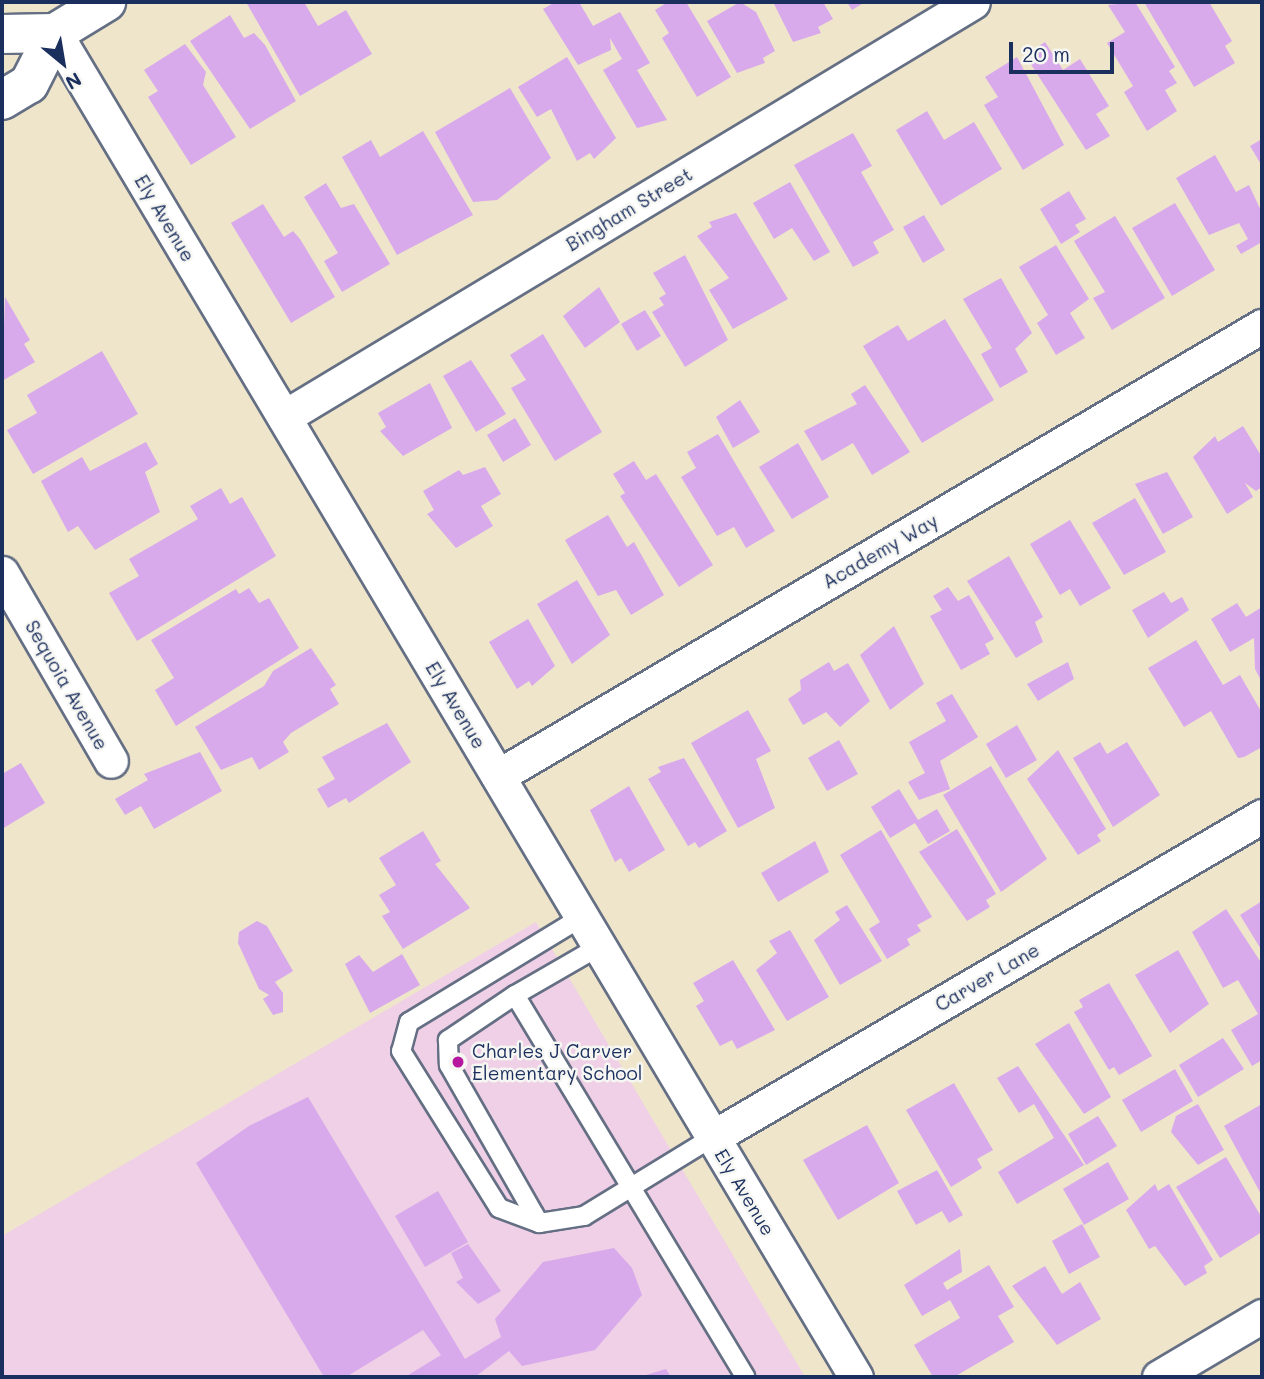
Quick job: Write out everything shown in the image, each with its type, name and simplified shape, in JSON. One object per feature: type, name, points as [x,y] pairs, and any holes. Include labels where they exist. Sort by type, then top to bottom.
[{"type":"street","points":[[2,34],[55,33],[106,2]]},
{"type":"street","name":"Bingham Street","points":[[284,417],[973,2]]},
{"type":"street","points":[[2,100],[29,84],[55,33]]},
{"type":"street","name":"Ely Avenue","points":[[55,33],[856,1377]]},
{"type":"street","name":"Academy Way","points":[[498,776],[1262,326]]},
{"type":"street","name":"Sequoia Avenue","points":[[2,573],[111,761]]},
{"type":"street","name":"Carver Lane","points":[[713,1137],[1262,816]]},
{"type":"street","points":[[1159,1377],[1262,1316]]},
{"type":"lane","points":[[582,918],[409,1022],[401,1051],[499,1208],[540,1223],[584,1216],[713,1137]]},
{"type":"lane","points":[[540,1223],[449,1065],[449,1040],[515,995],[600,946]]},
{"type":"lane","points":[[515,995],[745,1377]]},
{"type":"shaded area","name":"Charles J Carver Elementary School","points":[[536,922],[805,1377],[2,1377],[2,1236]]},
{"type":"building","points":[[246,2],[304,2],[318,26],[346,10],[372,54],[300,96]]},
{"type":"building","points":[[555,2],[579,2],[593,26],[620,12],[650,63],[637,70],[667,120],[637,128],[603,70],[622,59],[610,38],[611,50],[578,65],[543,9]]},
{"type":"building","points":[[668,2],[686,2],[731,77],[697,97],[662,38],[669,33],[655,10]]},
{"type":"building","points":[[740,2],[756,12],[775,51],[763,58],[765,63],[737,73],[707,21]]},
{"type":"building","points":[[773,2],[823,2],[833,19],[818,27],[821,33],[793,42]]},
{"type":"building","points":[[847,2],[865,2],[852,10]]},
{"type":"building","points":[[1135,2],[1175,67],[1169,71],[1177,83],[1165,90],[1177,111],[1147,131],[1124,92],[1133,86],[1107,43],[1125,32],[1108,5]]},
{"type":"building","points":[[1144,2],[1209,2],[1232,41],[1225,46],[1235,63],[1194,87]]},
{"type":"building","points":[[230,15],[244,38],[254,33],[265,45],[296,101],[250,129],[190,41]]},
{"type":"building","points":[[1045,42],[1063,70],[1080,59],[1109,106],[1096,114],[1110,136],[1086,150],[1025,55]]},
{"type":"building","points":[[185,44],[206,72],[203,85],[236,137],[191,165],[148,97],[158,91],[144,70]]},
{"type":"building","points":[[567,57],[616,138],[594,159],[590,153],[577,161],[551,109],[537,117],[518,87]]},
{"type":"building","points":[[1017,57],[1064,145],[1023,170],[984,105],[998,97],[985,77]]},
{"type":"building","points":[[510,88],[551,158],[497,200],[473,202],[435,132]]},
{"type":"building","points":[[927,111],[944,140],[974,122],[1002,169],[941,206],[896,130]]},
{"type":"building","points":[[423,131],[473,215],[397,255],[342,157],[371,140],[380,157]]},
{"type":"building","points":[[853,133],[872,166],[861,172],[894,230],[873,242],[879,253],[853,267],[794,165]]},
{"type":"building","points":[[1262,139],[1262,166],[1250,146]]},
{"type":"building","points":[[1215,155],[1236,192],[1249,185],[1262,213],[1262,242],[1241,254],[1236,246],[1248,239],[1239,223],[1209,235],[1176,178]]},
{"type":"building","points":[[790,182],[830,252],[814,261],[792,228],[774,239],[753,203]]},
{"type":"building","points":[[326,183],[341,208],[354,204],[390,264],[342,292],[324,261],[338,253],[304,197]]},
{"type":"building","points":[[1069,191],[1086,219],[1075,225],[1080,232],[1061,244],[1040,209]]},
{"type":"building","points":[[1175,203],[1215,270],[1172,296],[1132,228]]},
{"type":"building","points":[[263,204],[284,237],[293,231],[300,239],[335,297],[291,323],[231,223]]},
{"type":"building","points":[[736,213],[788,299],[733,329],[709,290],[729,278],[697,236],[712,227],[709,222]]},
{"type":"building","points":[[924,215],[945,250],[923,263],[903,227]]},
{"type":"building","points":[[1115,216],[1165,298],[1112,330],[1093,298],[1105,292],[1074,241]]},
{"type":"building","points":[[1056,245],[1089,299],[1070,313],[1085,338],[1056,355],[1037,323],[1048,315],[1019,267]]},
{"type":"building","points":[[685,255],[728,340],[685,367],[652,312],[664,305],[659,298],[666,294],[653,273]]},
{"type":"building","points":[[1001,278],[1032,333],[1015,349],[1028,372],[1000,388],[981,354],[992,348],[963,299]]},
{"type":"building","points":[[599,287],[620,322],[585,348],[563,316]]},
{"type":"building","points":[[5,297],[30,340],[24,344],[35,362],[2,381]]},
{"type":"building","points":[[645,310],[661,336],[637,351],[621,324]]},
{"type":"building","points":[[945,319],[994,400],[922,443],[863,346],[898,325],[908,341]]},
{"type":"building","points":[[543,334],[602,432],[555,461],[511,388],[526,380],[510,355]]},
{"type":"building","points":[[102,351],[138,414],[33,474],[7,430],[37,413],[27,395]]},
{"type":"building","points":[[471,360],[506,414],[476,432],[443,376]]},
{"type":"building","points":[[430,383],[452,428],[403,456],[380,431],[386,427],[378,413]]},
{"type":"building","points":[[865,385],[910,452],[872,475],[853,443],[822,461],[804,431],[857,404],[851,394]]},
{"type":"building","points":[[740,400],[760,432],[733,448],[716,417]]},
{"type":"building","points":[[515,418],[531,445],[503,462],[487,435]]},
{"type":"building","points":[[1243,426],[1262,457],[1262,487],[1256,491],[1245,483],[1253,497],[1227,514],[1193,457],[1215,436],[1218,442]]},
{"type":"building","points":[[718,434],[775,531],[746,548],[734,527],[717,536],[681,477],[696,468],[687,452]]},
{"type":"building","points":[[146,442],[158,464],[145,472],[160,512],[95,550],[78,526],[68,532],[41,481],[82,457],[90,471]]},
{"type":"building","points":[[798,443],[829,497],[792,519],[759,467]]},
{"type":"building","points":[[634,461],[646,480],[656,474],[713,565],[679,587],[620,496],[625,493],[613,474]]},
{"type":"building","points":[[485,467],[501,494],[481,506],[493,526],[456,548],[427,514],[434,510],[423,491],[459,470],[463,475]]},
{"type":"building","points":[[1167,472],[1193,517],[1163,534],[1135,484]]},
{"type":"building","points":[[221,488],[230,504],[242,497],[276,556],[137,641],[109,593],[139,576],[129,559],[198,519],[190,506]]},
{"type":"building","points":[[1135,498],[1166,552],[1124,575],[1092,523]]},
{"type":"building","points":[[608,515],[627,547],[634,542],[664,595],[631,615],[616,590],[598,596],[565,540]]},
{"type":"building","points":[[1070,520],[1111,588],[1080,606],[1070,589],[1060,595],[1030,544]]},
{"type":"building","points":[[1009,556],[1043,617],[1035,622],[1043,642],[1016,658],[967,581]]},
{"type":"building","points":[[577,580],[610,635],[572,664],[537,604]]},
{"type":"building","points":[[948,587],[958,601],[969,595],[994,639],[985,644],[990,654],[961,670],[930,616],[942,610],[933,596]]},
{"type":"building","points":[[249,588],[259,603],[269,598],[299,648],[176,726],[155,690],[174,678],[151,640],[236,589],[239,594]]},
{"type":"building","points":[[1164,592],[1171,603],[1182,597],[1189,610],[1148,638],[1132,610]]},
{"type":"building","points":[[1237,603],[1246,617],[1262,607],[1262,682],[1255,669],[1254,638],[1230,652],[1211,619]]},
{"type":"building","points":[[528,619],[555,666],[532,686],[529,681],[517,689],[489,642]]},
{"type":"building","points":[[894,626],[924,684],[890,710],[860,655]]},
{"type":"building","points":[[1196,640],[1223,685],[1240,675],[1262,713],[1262,747],[1244,757],[1238,758],[1211,711],[1184,727],[1148,668]]},
{"type":"building","points":[[311,648],[336,685],[330,689],[339,704],[291,733],[283,742],[289,752],[259,770],[252,757],[221,770],[195,727],[264,686],[273,671]]},
{"type":"building","points":[[829,662],[834,671],[848,663],[870,701],[840,727],[826,712],[803,725],[788,699],[801,690],[800,680]]},
{"type":"building","points":[[1068,662],[1074,679],[1038,701],[1027,684]]},
{"type":"building","points":[[952,694],[978,737],[940,761],[950,789],[919,800],[908,782],[925,773],[909,742],[946,721],[936,703]]},
{"type":"building","points":[[748,710],[771,751],[756,759],[775,808],[738,828],[691,743]]},
{"type":"building","points":[[387,723],[411,762],[349,803],[346,798],[328,808],[317,789],[335,779],[322,757]]},
{"type":"building","points":[[1017,725],[1037,760],[1006,778],[986,744]]},
{"type":"building","points":[[839,740],[858,774],[827,791],[808,758]]},
{"type":"building","points":[[1100,742],[1107,754],[1127,742],[1160,795],[1113,827],[1073,758]]},
{"type":"building","points":[[1058,750],[1106,829],[1097,835],[1101,841],[1078,855],[1027,779]]},
{"type":"building","points":[[200,752],[222,791],[154,829],[141,806],[125,815],[115,799],[148,780],[144,774]]},
{"type":"building","points":[[684,758],[727,831],[699,848],[695,842],[688,846],[648,779],[661,772],[658,767]]},
{"type":"building","points":[[21,763],[45,803],[2,829],[2,774]]},
{"type":"building","points":[[991,766],[1047,859],[1001,892],[943,795]]},
{"type":"building","points":[[629,786],[665,850],[629,872],[621,858],[615,862],[590,810]]},
{"type":"building","points":[[899,789],[918,820],[937,809],[950,831],[928,844],[915,823],[890,838],[871,807]]},
{"type":"building","points":[[957,829],[996,894],[986,900],[990,907],[967,921],[919,852]]},
{"type":"building","points":[[881,830],[932,917],[917,925],[921,931],[907,939],[910,945],[887,959],[869,929],[880,922],[840,855]]},
{"type":"building","points":[[423,831],[441,861],[435,864],[470,908],[403,949],[382,916],[390,912],[379,895],[396,885],[379,858]]},
{"type":"building","points":[[815,841],[829,872],[778,902],[761,873]]},
{"type":"building","points":[[1262,901],[1262,951],[1240,915]]},
{"type":"building","points":[[847,905],[882,961],[840,985],[814,940],[840,920],[835,912]]},
{"type":"building","points":[[1226,909],[1262,964],[1262,1060],[1252,1066],[1231,1030],[1258,1014],[1238,980],[1223,988],[1192,932]]},
{"type":"building","points":[[257,921],[267,926],[293,971],[275,982],[283,993],[283,1012],[273,1015],[263,999],[269,995],[259,989],[238,943],[239,932]]},
{"type":"building","points":[[790,930],[829,997],[787,1021],[756,970],[777,953],[769,941]]},
{"type":"building","points":[[1178,950],[1209,1004],[1170,1033],[1135,975]]},
{"type":"building","points":[[402,954],[420,985],[370,1013],[345,964],[359,955],[373,972]]},
{"type":"building","points":[[733,960],[775,1030],[737,1049],[732,1040],[720,1046],[696,1006],[704,1001],[693,983]]},
{"type":"building","points":[[1109,983],[1152,1056],[1119,1075],[1114,1067],[1109,1070],[1074,1012],[1083,1007],[1079,1000]]},
{"type":"building","points":[[1069,1023],[1111,1097],[1084,1114],[1035,1044]]},
{"type":"building","points":[[1223,1038],[1244,1069],[1198,1097],[1179,1065]]},
{"type":"building","points":[[1018,1066],[1084,1165],[1017,1204],[998,1172],[1054,1138],[1034,1104],[1019,1113],[997,1078]]},
{"type":"building","points":[[1175,1069],[1193,1101],[1141,1132],[1122,1100]]},
{"type":"building","points":[[954,1083],[993,1150],[977,1159],[982,1168],[951,1187],[906,1110]]},
{"type":"building","points":[[308,1097],[465,1359],[501,1337],[495,1319],[543,1262],[614,1248],[632,1268],[642,1295],[595,1350],[522,1366],[509,1351],[475,1377],[405,1377],[441,1355],[423,1330],[346,1377],[324,1377],[196,1163],[249,1126]]},
{"type":"building","points":[[1198,1104],[1224,1150],[1198,1165],[1171,1132],[1176,1116]]},
{"type":"building","points":[[1262,1104],[1262,1196],[1224,1126]]},
{"type":"building","points":[[1098,1116],[1117,1146],[1086,1165],[1068,1134]]},
{"type":"building","points":[[867,1125],[899,1183],[838,1220],[803,1160]]},
{"type":"building","points":[[1226,1157],[1262,1218],[1262,1232],[1220,1258],[1176,1187]]},
{"type":"building","points":[[1108,1162],[1129,1199],[1084,1225],[1063,1189]]},
{"type":"building","points":[[937,1170],[963,1215],[949,1223],[942,1211],[916,1225],[897,1191]]},
{"type":"building","points":[[1155,1184],[1158,1191],[1169,1184],[1213,1260],[1204,1266],[1207,1273],[1185,1286],[1155,1246],[1149,1249],[1126,1210]]},
{"type":"building","points":[[438,1191],[468,1242],[425,1267],[395,1216]]},
{"type":"building","points":[[1082,1224],[1100,1257],[1069,1274],[1052,1241]]},
{"type":"building","points":[[468,1244],[501,1291],[478,1304],[456,1282],[463,1278],[451,1253]]},
{"type":"building","points":[[960,1249],[962,1272],[943,1283],[947,1290],[989,1265],[1014,1307],[998,1316],[1014,1342],[954,1377],[933,1377],[914,1345],[960,1318],[950,1300],[922,1316],[904,1285]]},
{"type":"building","points":[[1045,1266],[1062,1294],[1080,1282],[1101,1319],[1057,1345],[1012,1286]]},
{"type":"building","points":[[666,1369],[671,1377],[639,1377]]},
{"type":"place","name":"Charles J Carver Elementary School","points":[[458,1062]]}]
